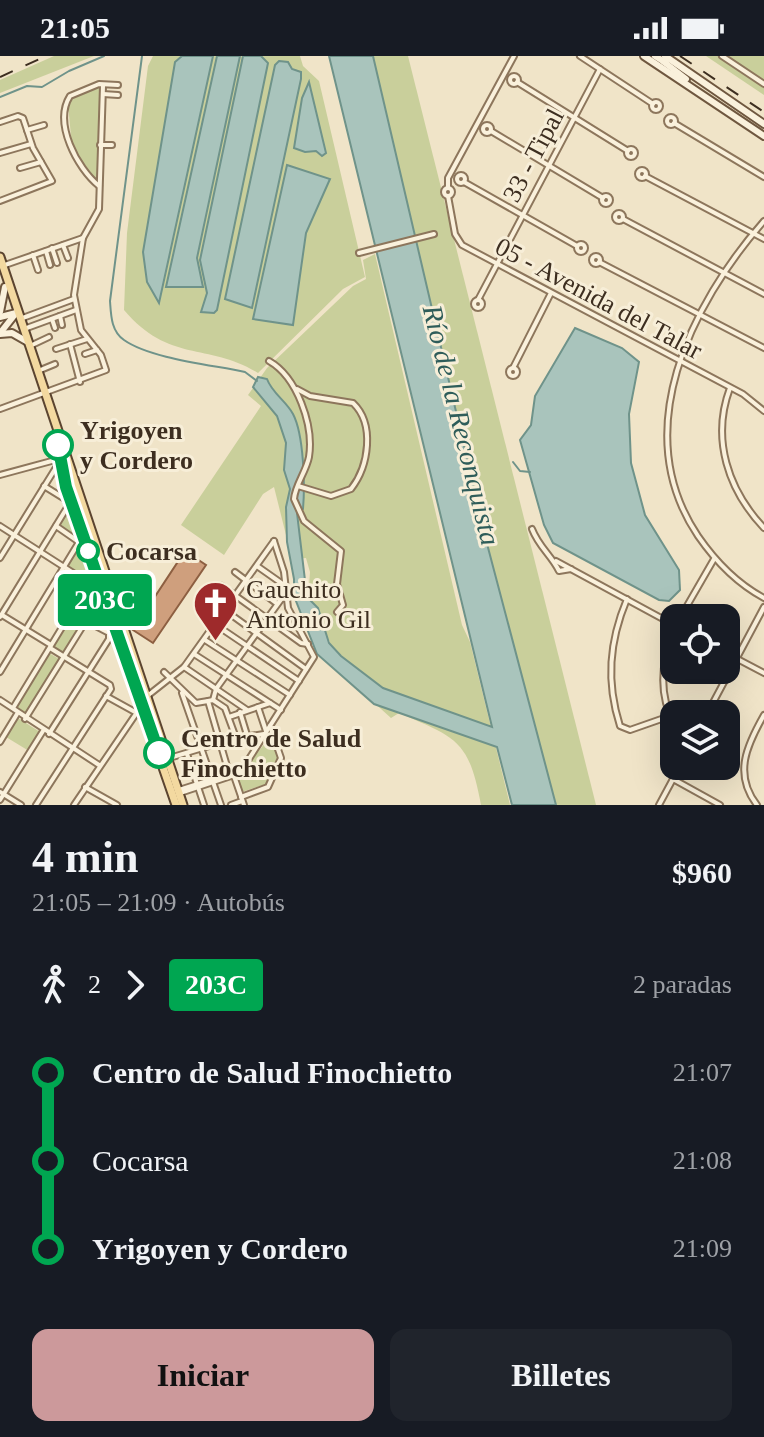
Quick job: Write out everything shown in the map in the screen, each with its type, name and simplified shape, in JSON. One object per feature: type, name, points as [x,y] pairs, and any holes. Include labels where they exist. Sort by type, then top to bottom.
[{"type":"main road","points":[[644,56],[764,136]]},
{"type":"main road","points":[[655,56],[715,90],[764,124]]},
{"type":"main road","points":[[664,59],[728,112]]},
{"type":"main road","points":[[0,257],[5,287],[18,317]]},
{"type":"main road","points":[[1,268],[38,371],[43,395]]},
{"type":"main road","points":[[5,287],[0,315],[18,317]]},
{"type":"main road","points":[[0,334],[18,317]]},
{"type":"main road","points":[[0,334],[12,333],[28,344],[87,535],[145,700],[176,805]]},
{"type":"main road","points":[[164,760],[183,805]]},
{"type":"street","name":"05 - Avenida del Talar","points":[[514,56],[448,178],[448,188],[444,192],[448,196],[459,242],[730,388],[764,411]]},
{"type":"street","points":[[580,56],[653,104]]},
{"type":"street","points":[[722,56],[764,84]]},
{"type":"street","name":"33 - Tipal","points":[[478,300],[600,69]]},
{"type":"street","points":[[517,82],[628,151]]},
{"type":"street","points":[[99,186],[68,143],[66,104],[73,94],[99,84],[118,85]]},
{"type":"street","points":[[0,409],[106,370],[97,350],[82,332],[74,299],[83,238],[98,214],[103,86]]},
{"type":"street","points":[[103,94],[118,95]]},
{"type":"street","points":[[0,122],[18,116],[23,118],[31,144],[52,178],[51,184],[0,201]]},
{"type":"street","points":[[674,123],[764,177]]},
{"type":"street","points":[[27,130],[44,125]]},
{"type":"street","points":[[491,131],[603,198]]},
{"type":"street","points":[[0,153],[31,144]]},
{"type":"street","points":[[100,145],[112,145]]},
{"type":"street","points":[[20,168],[41,162]]},
{"type":"street","points":[[645,176],[764,239]]},
{"type":"street","points":[[464,182],[577,246]]},
{"type":"street","points":[[623,219],[764,294]]},
{"type":"street","points":[[764,221],[724,273],[701,316],[679,362],[667,409],[667,457],[685,515],[714,559],[764,598]]},
{"type":"street","points":[[362,253],[434,234]]},
{"type":"street","points":[[1,268],[83,238]]},
{"type":"street","points":[[63,245],[68,258]]},
{"type":"street","points":[[52,248],[57,263]]},
{"type":"street","points":[[46,251],[50,265]]},
{"type":"street","points":[[33,255],[38,270]]},
{"type":"street","points":[[599,262],[764,348]]},
{"type":"street","points":[[513,368],[551,293]]},
{"type":"street","points":[[18,317],[74,299]]},
{"type":"street","points":[[22,330],[76,310]]},
{"type":"street","points":[[60,316],[62,325]]},
{"type":"street","points":[[52,319],[55,328]]},
{"type":"street","points":[[28,344],[49,337]]},
{"type":"street","points":[[56,349],[87,339]]},
{"type":"street","points":[[70,344],[80,382]]},
{"type":"street","points":[[85,354],[97,350]]},
{"type":"street","points":[[269,361],[279,367],[297,389],[310,396],[353,403],[367,424],[365,456],[351,489],[331,496],[298,486]]},
{"type":"street","points":[[38,371],[55,364]]},
{"type":"street","points":[[730,388],[722,418],[727,467],[737,493],[764,528]]},
{"type":"street","points":[[297,389],[309,455],[294,499],[304,521],[341,551],[337,579],[343,605],[337,612]]},
{"type":"street","points":[[0,475],[64,458]]},
{"type":"street","points":[[0,558],[64,458]]},
{"type":"street","points":[[36,805],[111,687],[1,615],[68,506],[65,499],[44,486]]},
{"type":"street","points":[[0,526],[89,583],[13,708]]},
{"type":"street","points":[[0,672],[79,541],[56,526]]},
{"type":"street","points":[[532,529],[539,547],[556,561],[660,619]]},
{"type":"street","points":[[74,805],[135,712],[184,667],[276,542],[288,608],[314,657],[241,771],[178,792]]},
{"type":"street","points":[[688,604],[714,559]]},
{"type":"street","points":[[257,566],[284,585]]},
{"type":"street","points":[[235,572],[276,603]]},
{"type":"street","points":[[222,586],[303,644],[308,644]]},
{"type":"street","points":[[242,801],[210,700],[285,594]]},
{"type":"street","points":[[627,599],[616,627],[610,670],[615,711],[626,730],[660,719]]},
{"type":"street","points":[[740,652],[764,607]]},
{"type":"street","points":[[226,611],[306,669]]},
{"type":"street","points":[[25,719],[86,621],[110,635],[49,734]]},
{"type":"street","points":[[216,625],[299,681]]},
{"type":"street","points":[[205,640],[290,695]]},
{"type":"street","points":[[194,654],[281,710]]},
{"type":"street","points":[[740,660],[764,673]]},
{"type":"street","points":[[184,667],[247,710]]},
{"type":"street","points":[[164,672],[182,693],[196,703]]},
{"type":"street","points":[[182,693],[221,805]]},
{"type":"street","points":[[106,696],[135,712]]},
{"type":"street","points":[[0,700],[99,765]]},
{"type":"street","points":[[187,706],[210,700],[224,706],[236,738]]},
{"type":"street","points":[[229,717],[270,703]]},
{"type":"street","points":[[231,805],[268,787],[281,758],[258,707]]},
{"type":"street","points":[[240,712],[247,735]]},
{"type":"street","points":[[1,739],[17,714]]},
{"type":"street","points":[[754,804],[744,781],[744,761],[764,715]]},
{"type":"street","points":[[0,800],[43,730]]},
{"type":"street","points":[[164,760],[267,731]]},
{"type":"street","points":[[187,753],[204,805]]},
{"type":"street","points":[[659,805],[672,780]]},
{"type":"street","points":[[675,780],[720,805]]},
{"type":"street","points":[[85,787],[117,805]]},
{"type":"street","points":[[2,793],[21,805]]},
{"type":"green space","points":[[54,56],[94,56],[0,93],[0,80]]},
{"type":"green space","points":[[153,56],[300,56],[303,66],[319,81],[365,277],[343,289],[258,373],[240,364],[157,338],[124,310],[127,233],[148,66]]},
{"type":"green space","points":[[373,56],[408,56],[596,805],[556,805],[486,540]]},
{"type":"green space","points":[[706,56],[764,56],[764,95]]},
{"type":"green space","points":[[101,87],[95,179],[72,147],[68,104],[77,95]]},
{"type":"green space","points":[[375,254],[462,625],[470,642],[510,805],[481,805],[471,767],[457,744],[435,729],[399,713],[391,718],[319,653],[330,642],[308,602],[310,572],[306,558],[292,559],[274,487],[263,494],[224,555],[181,525],[261,406],[248,395],[267,368],[353,286],[366,279],[363,260]]},
{"type":"green space","points":[[68,506],[107,616],[112,634],[85,617],[62,654],[53,648],[94,581],[65,566],[79,540],[56,526]]},
{"type":"green space","points":[[49,653],[59,659],[25,715],[16,707]]},
{"type":"green space","points":[[18,718],[40,732],[29,751],[6,737]]},
{"type":"green space","points":[[273,733],[280,756],[266,784],[242,792],[238,777]]},
{"type":"water","points":[[182,56],[213,56],[159,303],[147,282],[143,252],[175,62]]},
{"type":"water","points":[[217,56],[240,56],[197,258],[203,287],[166,287]]},
{"type":"water","points":[[243,56],[261,56],[268,63],[217,310],[214,313],[201,312],[207,293],[200,260]]},
{"type":"water","name":"Río de la Reconquista","points":[[329,56],[373,56],[486,540],[556,805],[512,805],[497,747],[374,704],[317,654],[294,596],[287,542],[286,507],[290,489],[284,470],[286,443],[277,416],[253,387],[258,377],[267,379],[297,423],[304,487],[303,509],[297,513],[307,597],[318,608],[329,643],[383,688],[492,727]]},
{"type":"water","points":[[279,61],[288,62],[292,69],[301,72],[301,79],[252,308],[225,299],[275,65]]},
{"type":"water","points":[[309,82],[326,153],[322,156],[316,151],[305,152],[294,148],[302,98]]},
{"type":"water","points":[[287,165],[330,179],[306,233],[293,325],[253,319]]},
{"type":"water","points":[[575,328],[622,348],[639,362],[629,414],[631,463],[645,515],[679,570],[680,590],[669,601],[659,600],[553,543],[544,525],[520,440],[531,425],[535,396]]},
{"type":"building","points":[[185,551],[206,565],[153,643],[133,630]]},
{"type":"waterway","points":[[0,97],[27,86],[42,87],[104,56]]},
{"type":"waterway","points":[[142,56],[110,301],[114,327],[124,340],[136,347],[245,372],[257,381]]},
{"type":"waterway","points":[[513,462],[520,471],[530,472]]},
{"type":"railway","points":[[0,77],[46,56]]},
{"type":"railway","points":[[680,56],[764,112]]},
{"type":"bus line","name":"203C","points":[[58,445],[66,487],[159,753]]},
{"type":"place","name":"Yrigoyen y Cordero","points":[[58,445]]},
{"type":"place","name":"Cocarsa","points":[[88,551]]},
{"type":"place","name":"Gauchito Antonio Gil","points":[[215,643]]},
{"type":"place","name":"Centro de Salud Finochietto","points":[[159,753]]}]
